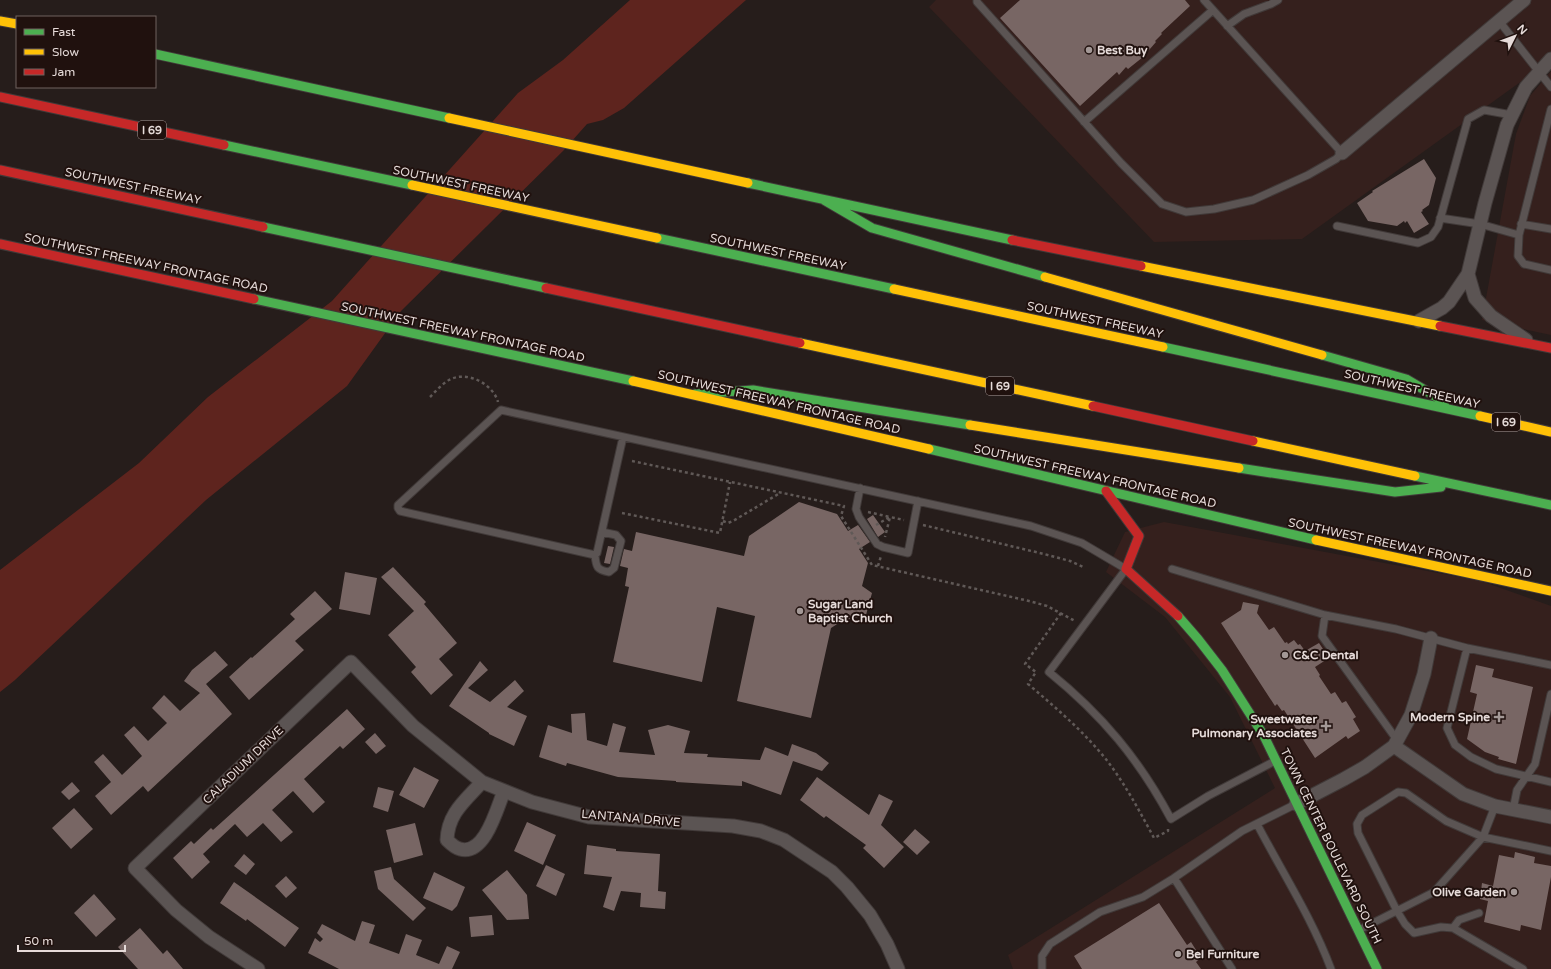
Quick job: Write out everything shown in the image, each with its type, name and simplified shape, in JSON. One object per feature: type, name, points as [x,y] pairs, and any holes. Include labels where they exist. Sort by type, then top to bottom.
[{"type":"main road","points":[[0,21],[16,24]]},
{"type":"main road","points":[[156,54],[949,227],[1551,348]]},
{"type":"main road","name":"SOUTHWEST FREEWAY","points":[[0,97],[1240,363],[1551,432]]},
{"type":"main road","name":"SOUTHWEST FREEWAY","points":[[0,170],[1551,505]]},
{"type":"main road","points":[[824,200],[872,228],[1406,379],[1461,412]]},
{"type":"main road","name":"SOUTHWEST FREEWAY FRONTAGE ROAD","points":[[0,244],[695,394],[1305,538],[1551,591]]},
{"type":"main road","points":[[695,394],[753,390],[1395,492],[1461,485]]},
{"type":"main road","points":[[1106,491],[1139,536],[1126,569]]},
{"type":"main road","name":"TOWN CENTER BOULEVARD SOUTH","points":[[1126,569],[1172,610],[1196,637],[1244,701],[1264,736],[1377,969]]},
{"type":"street","points":[[1342,153],[1524,0]]},
{"type":"street","points":[[1419,321],[1442,308],[1449,302],[1468,274],[1507,125],[1526,87],[1551,59]]},
{"type":"street","points":[[1468,274],[1475,298],[1491,316],[1532,344]]},
{"type":"street","points":[[1296,804],[1350,776],[1395,743],[1411,715],[1424,674],[1431,638]]},
{"type":"street","name":"LANTANA DRIVE","points":[[351,662],[413,726],[482,782],[532,802],[589,817],[733,826],[761,831],[784,840],[832,872],[847,887],[870,915],[887,944],[898,969]]},
{"type":"street","name":"CALADIUM DRIVE","points":[[258,969],[209,937],[176,910],[135,868],[351,662]]},
{"type":"street","points":[[1395,743],[1463,794],[1495,806],[1551,817]]},
{"type":"street","points":[[482,782],[453,815],[447,828],[447,840],[460,849],[472,848],[486,837],[504,791]]},
{"type":"lane","points":[[977,0],[977,2],[1121,163],[1162,204],[1186,212],[1214,209],[1253,200],[1308,175],[1336,159],[1342,153],[1204,0]]},
{"type":"lane","points":[[1227,26],[1244,14],[1275,1]]},
{"type":"lane","points":[[1084,122],[1212,10]]},
{"type":"lane","points":[[1499,21],[1551,87]]},
{"type":"lane","points":[[1551,109],[1519,235],[1518,256],[1524,264],[1551,270]]},
{"type":"lane","points":[[1336,226],[1418,244],[1431,237],[1438,227],[1468,119],[1484,110],[1512,115]]},
{"type":"lane","points":[[1440,218],[1480,224],[1519,235]]},
{"type":"lane","points":[[1522,224],[1551,229]]},
{"type":"lane","points":[[595,555],[400,511],[398,505],[501,410],[1032,526],[1082,543],[1126,569],[1049,672],[1108,726],[1131,754],[1171,819],[1214,793],[1275,760]]},
{"type":"lane","points":[[602,532],[616,535],[621,541],[614,568],[609,572],[602,571],[596,566],[595,555],[597,554],[623,437]]},
{"type":"lane","points":[[860,488],[856,508],[858,517],[878,544],[883,547],[908,553],[918,501]]},
{"type":"lane","points":[[1172,569],[1324,615],[1431,638],[1467,648],[1551,665]]},
{"type":"lane","points":[[1324,615],[1322,636],[1395,743]]},
{"type":"lane","points":[[1467,648],[1446,728],[1455,745],[1470,757],[1496,769],[1551,782]]},
{"type":"lane","points":[[1513,810],[1517,790],[1535,764],[1551,694]]},
{"type":"lane","points":[[1523,969],[1453,928],[1441,927],[1414,933],[1405,924],[1397,911],[1358,833],[1357,824],[1362,815],[1398,792],[1406,793],[1446,820],[1483,837],[1551,851]]},
{"type":"lane","points":[[1042,969],[1042,956],[1050,944],[1100,912],[1143,897],[1174,878],[1242,831],[1296,804]]},
{"type":"lane","points":[[1359,930],[1434,892],[1483,837],[1495,806]]},
{"type":"lane","points":[[1257,824],[1304,910],[1324,950],[1331,969]]},
{"type":"lane","points":[[1174,878],[1232,969]]},
{"type":"lane","points":[[1453,928],[1459,920],[1479,913]]},
{"type":"path","points":[[430,397],[448,380],[460,376],[476,379],[488,386],[497,397],[501,410]]},
{"type":"path","points":[[622,513],[720,533],[730,482]]},
{"type":"path","points":[[723,521],[728,523],[733,521],[781,492]]},
{"type":"path","points":[[853,540],[890,517],[1044,554],[1070,561],[1083,567]]},
{"type":"path","points":[[1061,614],[1025,664],[1036,672],[1028,684],[1082,732],[1104,758],[1137,806],[1154,838],[1168,832],[1171,819]]},
{"type":"shaded area","points":[[630,0],[746,0],[624,108],[603,120],[587,124],[563,151],[401,311],[347,386],[206,500],[15,680],[0,692],[0,570],[139,463],[208,397],[332,301],[518,93],[563,60]]},
{"type":"shaded area","points":[[936,0],[1551,0],[1551,60],[1302,239],[1154,242],[929,7]]},
{"type":"shaded area","points":[[1551,71],[1551,335],[1482,320],[1516,134],[1530,96]]},
{"type":"shaded area","points":[[1164,522],[1481,581],[1551,606],[1551,969],[1013,969],[1008,955],[1275,788],[1230,697],[1165,617],[1106,572],[1125,532]]},
{"type":"building","name":"Best Buy","points":[[1020,0],[1185,0],[1190,6],[1161,33],[1162,34],[1155,41],[1156,42],[1143,57],[1128,69],[1126,67],[1119,75],[1117,72],[1080,106],[1000,18]]},
{"type":"building","points":[[1424,159],[1436,178],[1429,205],[1421,212],[1429,224],[1414,233],[1407,221],[1405,223],[1404,221],[1397,226],[1368,221],[1357,203],[1373,192],[1372,191]]},
{"type":"building","name":"Sugar Land Baptist Church","points":[[799,502],[837,514],[848,531],[858,525],[870,542],[859,549],[868,563],[862,586],[872,593],[866,615],[842,621],[831,628],[811,718],[737,701],[755,616],[717,607],[702,682],[613,662],[629,587],[625,586],[628,568],[620,566],[624,549],[632,551],[636,532],[744,556],[749,536]]},
{"type":"building","points":[[873,515],[885,532],[878,537],[867,519]]},
{"type":"building","points":[[608,546],[614,547],[610,564],[604,563]]},
{"type":"building","points":[[393,567],[426,602],[424,604],[457,643],[439,659],[453,675],[431,695],[411,672],[416,667],[388,635],[414,611],[381,577]]},
{"type":"building","points":[[345,572],[377,578],[370,615],[339,609]]},
{"type":"building","points":[[315,591],[332,609],[295,641],[304,650],[249,700],[229,677],[295,619],[290,614]]},
{"type":"building","name":"C&C Dental","points":[[1243,602],[1259,605],[1257,613],[1269,630],[1274,627],[1285,643],[1287,642],[1288,644],[1294,640],[1298,645],[1300,644],[1305,651],[1319,643],[1329,658],[1315,667],[1320,675],[1319,676],[1331,694],[1335,692],[1342,703],[1346,701],[1356,717],[1353,719],[1360,731],[1348,739],[1346,736],[1315,758],[1284,710],[1282,711],[1277,704],[1275,706],[1221,623],[1241,610]]},
{"type":"building","points":[[215,651],[228,665],[206,684],[232,714],[148,792],[143,786],[111,815],[95,796],[111,782],[94,762],[103,754],[122,775],[142,756],[124,735],[134,726],[148,741],[167,723],[152,708],[164,695],[180,711],[200,693],[184,681],[192,670]]},
{"type":"building","points":[[480,661],[488,670],[468,688],[490,702],[515,680],[524,691],[507,707],[527,716],[514,746],[489,734],[449,706]]},
{"type":"building","name":"Modern Spine","points":[[1476,665],[1494,669],[1492,677],[1533,687],[1516,764],[1498,759],[1499,757],[1485,752],[1467,739],[1477,694],[1470,692]]},
{"type":"building","points":[[347,709],[365,729],[343,749],[340,746],[304,779],[325,802],[313,813],[293,791],[272,810],[293,832],[281,842],[263,823],[247,837],[235,824],[203,854],[210,862],[192,879],[173,858],[191,841],[194,844],[211,828],[213,830]]},
{"type":"building","points":[[585,713],[587,740],[607,746],[613,723],[626,727],[619,752],[655,755],[648,730],[668,725],[690,731],[684,753],[708,754],[707,757],[760,760],[765,747],[788,756],[792,744],[816,753],[829,763],[822,771],[793,761],[781,795],[742,781],[742,786],[618,777],[567,763],[566,766],[539,757],[548,725],[572,733],[571,714]]},
{"type":"building","points":[[375,733],[386,746],[376,754],[365,742]]},
{"type":"building","points":[[414,767],[439,780],[424,808],[399,795]]},
{"type":"building","points":[[817,777],[869,815],[879,794],[893,801],[881,825],[904,847],[884,868],[863,848],[866,845],[826,816],[824,818],[800,800]]},
{"type":"building","points":[[72,782],[80,791],[69,800],[61,792]]},
{"type":"building","points":[[378,787],[394,791],[388,812],[373,807]]},
{"type":"building","points":[[74,808],[93,829],[71,849],[52,828]]},
{"type":"building","points":[[527,822],[556,835],[543,865],[514,851]]},
{"type":"building","points":[[415,823],[423,855],[394,863],[386,830]]},
{"type":"building","points":[[915,829],[930,842],[917,855],[903,842]]},
{"type":"building","points":[[587,845],[616,849],[616,851],[660,854],[658,891],[666,892],[665,909],[640,907],[641,893],[621,891],[614,911],[603,907],[612,877],[584,874]]},
{"type":"building","name":"Olive Garden","points":[[1515,852],[1535,857],[1534,863],[1551,866],[1551,877],[1541,930],[1521,925],[1520,931],[1484,922],[1488,901],[1480,899],[1482,883],[1493,886],[1499,855],[1514,858]]},
{"type":"building","points":[[244,854],[255,864],[246,875],[234,866]]},
{"type":"building","points":[[546,865],[565,874],[556,896],[536,886]]},
{"type":"building","points":[[391,867],[394,879],[426,908],[413,921],[378,889],[374,871]]},
{"type":"building","points":[[507,870],[527,895],[529,919],[507,920],[482,890]]},
{"type":"building","points":[[434,872],[465,887],[457,906],[452,911],[423,898]]},
{"type":"building","points":[[286,876],[297,888],[286,898],[275,886]]},
{"type":"building","points":[[234,882],[299,928],[285,947],[247,919],[246,921],[220,903]]},
{"type":"building","points":[[94,894],[116,919],[96,937],[74,913]]},
{"type":"building","points":[[1159,903],[1187,945],[1191,942],[1201,958],[1196,962],[1201,969],[1082,969],[1074,956]]},
{"type":"building","points":[[492,915],[494,935],[471,937],[469,917]]},
{"type":"building","points":[[362,921],[375,925],[369,943],[399,954],[406,934],[422,940],[416,955],[439,964],[447,946],[460,952],[452,969],[339,969],[308,953],[315,938],[320,942],[323,939],[317,933],[322,924],[355,941]]},
{"type":"building","points":[[140,928],[163,954],[167,950],[183,969],[138,969],[118,947]]},
{"type":"traffic: fast","points":[[156,54],[449,118]]},
{"type":"traffic: fast","points":[[224,145],[412,185]]},
{"type":"traffic: fast","points":[[748,183],[1012,240]]},
{"type":"traffic: fast","points":[[824,200],[872,228],[1045,277]]},
{"type":"traffic: fast","points":[[263,227],[546,288]]},
{"type":"traffic: fast","points":[[657,238],[894,289]]},
{"type":"traffic: fast","points":[[254,299],[633,381]]},
{"type":"traffic: fast","points":[[1163,347],[1480,416]]},
{"type":"traffic: fast","points":[[1322,355],[1406,379],[1445,402]]},
{"type":"traffic: fast","points":[[695,394],[753,390],[970,425]]},
{"type":"traffic: fast","points":[[929,449],[1316,540]]},
{"type":"traffic: fast","points":[[1239,468],[1395,492],[1441,487]]},
{"type":"traffic: fast","points":[[1415,476],[1551,505]]},
{"type":"traffic: fast","points":[[1178,616],[1222,670],[1264,736],[1377,969]]},
{"type":"traffic: slow","points":[[0,21],[16,24]]},
{"type":"traffic: slow","points":[[449,118],[748,183]]},
{"type":"traffic: slow","points":[[412,185],[657,238]]},
{"type":"traffic: slow","points":[[1141,266],[1440,326]]},
{"type":"traffic: slow","points":[[1045,277],[1322,355]]},
{"type":"traffic: slow","points":[[894,289],[1163,347]]},
{"type":"traffic: slow","points":[[800,343],[1093,406]]},
{"type":"traffic: slow","points":[[633,381],[929,449]]},
{"type":"traffic: slow","points":[[1480,416],[1551,432]]},
{"type":"traffic: slow","points":[[970,425],[1239,468]]},
{"type":"traffic: slow","points":[[1253,441],[1415,476]]},
{"type":"traffic: slow","points":[[1316,540],[1551,591]]},
{"type":"traffic: jam","points":[[0,97],[224,145]]},
{"type":"traffic: jam","points":[[0,170],[263,227]]},
{"type":"traffic: jam","points":[[1012,240],[1141,266]]},
{"type":"traffic: jam","points":[[0,244],[254,299]]},
{"type":"traffic: jam","points":[[546,288],[800,343]]},
{"type":"traffic: jam","points":[[1440,326],[1551,348]]},
{"type":"traffic: jam","points":[[1093,406],[1253,441]]},
{"type":"traffic: jam","points":[[1106,491],[1139,536],[1126,569],[1178,616]]},
{"type":"place","name":"Best Buy","points":[[1089,50]]},
{"type":"place","name":"Sugar Land Baptist Church","points":[[800,611]]},
{"type":"place","name":"C&C Dental","points":[[1285,655]]},
{"type":"place","name":"Modern Spine","points":[[1499,717]]},
{"type":"place","name":"Sweetwater Pulmonary Associates","points":[[1326,726]]},
{"type":"place","name":"Olive Garden","points":[[1514,892]]},
{"type":"place","name":"Bel Furniture","points":[[1178,954]]}]
